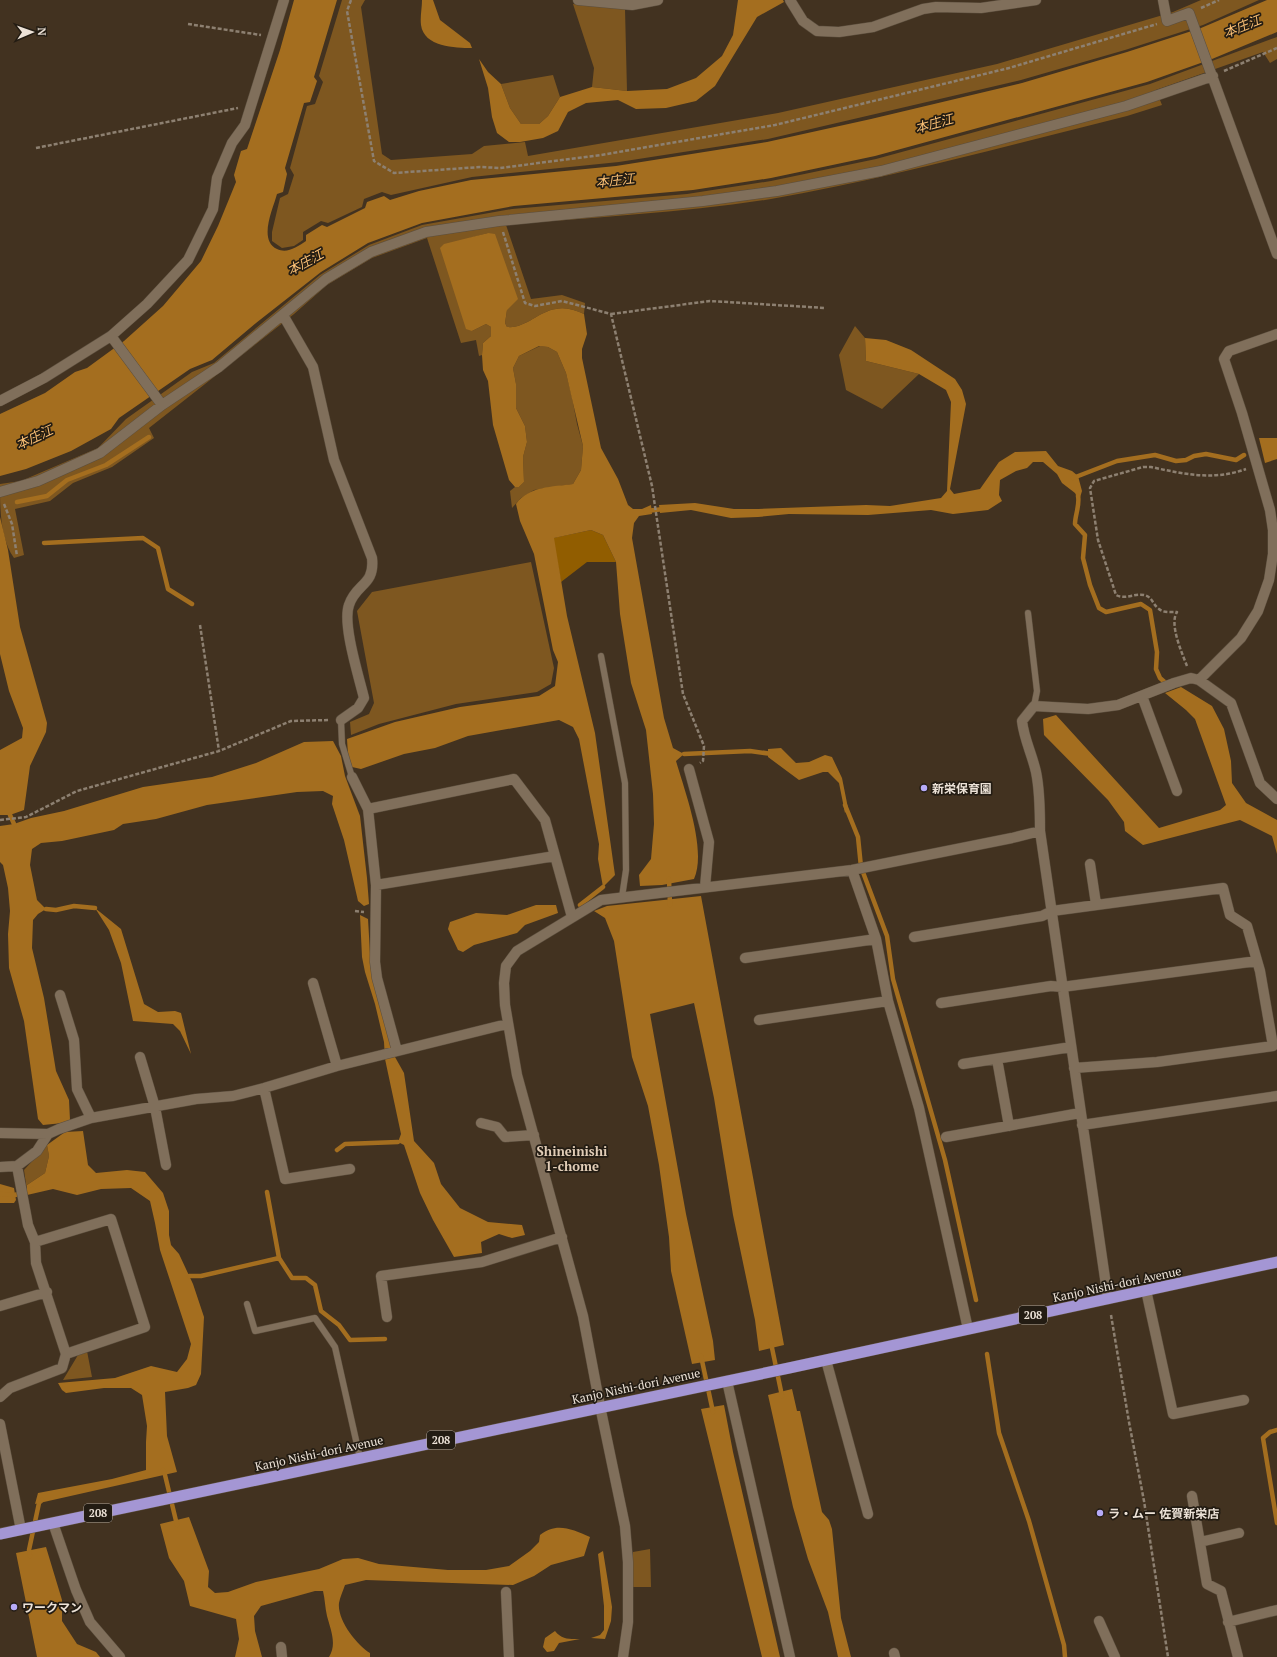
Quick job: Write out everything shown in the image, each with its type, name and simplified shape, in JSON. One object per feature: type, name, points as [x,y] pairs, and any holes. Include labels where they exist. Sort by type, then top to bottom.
[{"type":"highway","name":"Kanjo Nishi-dori Avenue","points":[[0,1534],[600,1406],[968,1330],[1277,1262]]},
{"type":"street","points":[[0,401],[44,378],[111,336],[147,304],[188,260],[213,209],[217,178],[232,142],[245,125],[284,0]]},
{"type":"street","points":[[578,0],[632,5],[658,0]]},
{"type":"street","points":[[790,1],[803,21],[816,31],[839,32],[873,27],[923,9],[936,7],[981,8],[1036,0]]},
{"type":"street","points":[[1163,0],[1167,21],[1189,13],[1277,254]]},
{"type":"street","points":[[1,495],[38,481],[100,453],[162,405],[219,367],[326,279],[371,252],[426,232],[499,221],[703,201],[778,191],[881,171],[1126,106],[1213,76]]},
{"type":"street","points":[[283,315],[313,367],[334,460],[373,569],[370,578],[354,595],[348,606],[347,619],[351,644],[364,698],[358,708],[341,720]]},
{"type":"street","points":[[1108,1299],[1040,831],[1040,808],[1036,772],[1023,733],[1022,721],[1034,706],[1088,709],[1118,705],[1174,683],[1195,679],[1241,638],[1258,611],[1269,580],[1273,554],[1273,530],[1270,510],[1242,413],[1224,359],[1230,351],[1277,334]]},
{"type":"street","points":[[111,336],[162,405]]},
{"type":"street","points":[[1195,679],[1231,703],[1260,783],[1277,799]]},
{"type":"street","points":[[1142,696],[1177,791]]},
{"type":"street","points":[[689,769],[709,842],[701,888]]},
{"type":"street","points":[[352,777],[368,809],[376,885],[375,962],[377,978],[397,1051]]},
{"type":"street","points":[[368,809],[514,779],[545,820],[572,917]]},
{"type":"street","points":[[623,1657],[628,1622],[628,1562],[625,1526],[600,1406],[584,1316],[517,1076],[508,1024],[504,983],[506,966],[517,951],[601,900],[852,870],[1040,831]]},
{"type":"street","points":[[376,885],[555,856]]},
{"type":"street","points":[[1090,864],[1096,904]]},
{"type":"street","points":[[852,870],[876,938],[888,1001],[919,1108],[968,1330]]},
{"type":"street","points":[[914,937],[1042,916],[1052,911],[1096,904],[1223,888],[1230,915],[1247,926],[1260,971],[1273,1046],[1157,1062],[1074,1068]]},
{"type":"street","points":[[745,958],[876,938]]},
{"type":"street","points":[[941,1003],[1051,986],[1062,987],[1257,961]]},
{"type":"street","points":[[313,983],[337,1066]]},
{"type":"street","points":[[60,995],[74,1040],[77,1089],[91,1118]]},
{"type":"street","points":[[759,1020],[888,1001]]},
{"type":"street","points":[[0,1133],[48,1134],[91,1118],[196,1099],[233,1096],[337,1066],[508,1024]]},
{"type":"street","points":[[963,1064],[1071,1047]]},
{"type":"street","points":[[140,1057],[155,1107],[166,1165]]},
{"type":"street","points":[[997,1059],[1009,1126]]},
{"type":"street","points":[[264,1088],[285,1178],[350,1169]]},
{"type":"street","points":[[1082,1125],[1277,1096]]},
{"type":"street","points":[[946,1137],[1080,1113]]},
{"type":"street","points":[[481,1122],[497,1127],[506,1137],[534,1135]]},
{"type":"street","points":[[0,1167],[17,1166],[37,1151],[48,1134]]},
{"type":"street","points":[[0,1397],[10,1388],[62,1368],[66,1354],[47,1292],[36,1263],[35,1242],[28,1225],[17,1166]]},
{"type":"street","points":[[35,1242],[111,1219],[145,1327],[66,1354]]},
{"type":"street","points":[[387,1317],[381,1276],[482,1262],[562,1237]]},
{"type":"street","points":[[1146,1290],[1173,1414],[1244,1400]]},
{"type":"street","points":[[0,1306],[47,1292]]},
{"type":"street","points":[[826,1360],[868,1514]]},
{"type":"street","points":[[723,1381],[790,1657]]},
{"type":"street","points":[[0,1424],[23,1529]]},
{"type":"street","points":[[1192,1496],[1207,1584],[1221,1591],[1238,1657]]},
{"type":"street","points":[[48,1524],[90,1622],[120,1657]]},
{"type":"street","points":[[1200,1542],[1239,1533]]},
{"type":"street","points":[[506,1592],[509,1657]]},
{"type":"street","points":[[1228,1622],[1277,1610]]},
{"type":"street","points":[[1099,1621],[1115,1657]]},
{"type":"lane","points":[[1028,613],[1037,691],[1034,706]]},
{"type":"lane","points":[[601,656],[625,783],[626,870],[622,897]]},
{"type":"lane","points":[[341,720],[342,744],[352,777]]},
{"type":"lane","points":[[247,1304],[255,1331],[315,1318],[335,1347],[360,1458]]},
{"type":"path","points":[[351,0],[348,11],[374,160],[394,173],[480,167],[500,168],[594,156],[775,126],[1009,68],[1167,21]]},
{"type":"path","points":[[1189,13],[1219,0]]},
{"type":"path","points":[[188,24],[273,37]]},
{"type":"path","points":[[1213,76],[1277,48]]},
{"type":"path","points":[[36,148],[240,107]]},
{"type":"path","points":[[499,221],[525,303],[535,306],[562,301],[612,314],[710,301],[825,308]]},
{"type":"path","points":[[612,314],[652,486],[683,694],[704,746],[703,761]]},
{"type":"path","points":[[1195,679],[1177,637],[1174,618],[1177,612],[1164,612],[1159,609],[1150,597],[1142,594],[1120,597],[1116,595],[1098,540],[1090,484],[1094,481],[1143,467],[1204,476],[1219,476],[1233,474],[1257,465]]},
{"type":"path","points":[[1,495],[12,524],[17,556]]},
{"type":"path","points":[[200,625],[219,751]]},
{"type":"path","points":[[0,820],[26,817],[77,791],[219,751],[291,721],[341,720]]},
{"type":"path","points":[[1111,1315],[1144,1501],[1168,1657]]},
{"type":"shaded area","points":[[342,0],[365,0],[361,7],[382,154],[391,160],[472,154],[484,146],[525,142],[528,156],[778,113],[997,64],[1173,12],[1201,0],[1259,0],[1203,25],[1125,50],[1021,80],[768,139],[619,162],[472,177],[391,195],[382,192],[364,199],[362,207],[328,223],[321,221],[303,232],[303,240],[294,246],[282,248],[272,241],[272,232],[280,198],[288,194],[294,175],[290,168],[307,106],[315,104],[323,82],[319,76]]},
{"type":"shaded area","points":[[573,4],[625,9],[627,91],[592,87],[594,68]]},
{"type":"shaded area","points":[[1277,37],[1277,59],[1270,63],[1263,52],[1156,90],[1162,105],[1127,116],[950,160],[816,191],[738,204],[506,225],[531,299],[562,295],[585,303],[584,314],[563,308],[550,310],[526,323],[514,327],[507,327],[505,323],[507,310],[488,233],[470,238],[472,331],[486,324],[491,327],[491,336],[483,343],[482,355],[479,356],[476,340],[461,343],[427,238],[372,258],[327,285],[294,314],[149,428],[154,438],[112,467],[73,483],[50,501],[15,509],[24,555],[14,558],[9,550],[3,532],[0,484],[21,481],[98,448],[126,419],[192,372],[214,363],[320,275],[369,245],[422,225],[512,209],[687,194],[771,181],[876,159],[1150,84]]},
{"type":"shaded area","points":[[553,75],[560,97],[548,116],[539,124],[521,124],[510,108],[501,84]]},
{"type":"shaded area","points":[[855,326],[865,338],[866,361],[919,374],[882,409],[846,390],[839,355]]},
{"type":"shaded area","points":[[540,346],[548,347],[557,352],[566,373],[583,446],[581,470],[573,484],[534,490],[521,498],[512,508],[510,491],[515,487],[519,487],[524,482],[523,457],[527,442],[525,426],[516,408],[516,384],[513,368],[519,356]]},
{"type":"shaded area","points":[[591,530],[603,535],[616,562],[587,562],[561,582],[553,538]]},
{"type":"shaded area","points":[[531,562],[554,668],[551,684],[537,692],[456,704],[379,724],[351,735],[350,722],[369,714],[374,703],[357,611],[372,592]]},
{"type":"shaded area","points":[[47,1145],[49,1156],[45,1173],[27,1185],[27,1191],[24,1170]]},
{"type":"shaded area","points":[[87,1351],[92,1377],[63,1380],[78,1355]]},
{"type":"shaded area","points":[[650,1549],[651,1587],[632,1587],[633,1552]]},
{"type":"water","name":"本庄江","points":[[294,0],[337,0],[314,77],[317,81],[310,102],[304,103],[285,168],[287,174],[283,192],[277,194],[268,224],[268,239],[271,245],[284,251],[292,249],[306,241],[306,235],[322,225],[327,227],[365,208],[367,202],[384,196],[390,200],[419,191],[471,180],[616,166],[767,142],[871,119],[1022,83],[1127,52],[1201,28],[1267,0],[1277,0],[1277,32],[1212,59],[1147,82],[875,156],[771,178],[693,190],[514,206],[422,223],[368,243],[321,272],[212,360],[190,369],[119,418],[111,429],[71,451],[26,469],[0,476],[0,414],[45,393],[75,372],[87,368],[124,341],[163,306],[201,261],[218,226],[236,182],[234,175],[241,151],[247,149],[280,50]]},
{"type":"water","points":[[422,0],[433,0],[440,20],[470,43],[472,48],[449,47],[434,42],[428,38],[423,32],[421,25]]},
{"type":"water","points":[[738,0],[783,0],[784,2],[757,17],[715,86],[696,101],[666,108],[636,109],[618,100],[586,103],[568,112],[558,131],[543,138],[520,142],[509,142],[497,133],[492,117],[488,88],[479,59],[488,72],[501,84],[510,108],[521,124],[539,124],[548,116],[560,97],[592,87],[627,91],[667,89],[696,78],[722,56],[733,35]]},
{"type":"water","points":[[488,233],[495,234],[518,299],[507,310],[505,323],[507,327],[514,327],[526,323],[550,310],[563,308],[584,314],[587,334],[582,349],[582,358],[601,448],[618,479],[628,505],[633,509],[642,509],[651,505],[652,514],[639,516],[634,523],[632,538],[664,718],[673,748],[684,754],[676,761],[689,804],[696,837],[698,853],[694,879],[662,885],[640,886],[639,875],[651,859],[654,824],[653,794],[646,730],[631,683],[620,614],[616,562],[603,535],[591,530],[554,538],[567,616],[595,733],[615,875],[603,887],[598,859],[599,844],[579,739],[573,727],[559,720],[468,736],[435,748],[404,754],[361,769],[352,767],[348,755],[347,739],[395,722],[460,707],[539,696],[555,686],[558,662],[553,650],[534,554],[520,521],[516,504],[527,494],[542,488],[573,484],[581,470],[583,446],[566,373],[557,352],[548,347],[539,346],[519,356],[513,368],[516,384],[516,408],[525,426],[527,442],[523,457],[524,482],[519,487],[515,487],[509,480],[493,425],[488,381],[483,370],[483,343],[491,336],[491,327],[486,324],[472,331],[466,329],[440,248],[444,244]]},
{"type":"water","points":[[865,338],[886,340],[911,350],[955,379],[962,390],[966,404],[950,489],[954,494],[980,489],[999,462],[1015,452],[1046,451],[1058,466],[1072,471],[1078,476],[1082,491],[1079,501],[1075,493],[1062,483],[1057,474],[1043,462],[1033,462],[1027,468],[1016,471],[1000,480],[999,495],[1002,501],[988,510],[953,514],[931,510],[868,515],[789,514],[731,518],[691,510],[660,513],[659,505],[695,503],[734,509],[758,509],[866,505],[890,506],[941,498],[947,491],[951,402],[946,390],[919,374],[866,361]]},
{"type":"water","points":[[1259,438],[1277,438],[1277,459],[1265,463]]},
{"type":"water","points":[[0,517],[8,550],[20,627],[47,723],[46,732],[30,766],[24,810],[10,815],[0,815],[0,750],[22,738],[23,728],[9,691],[0,654]]},
{"type":"water","points":[[1181,687],[1212,706],[1224,729],[1231,761],[1232,783],[1246,803],[1277,820],[1277,854],[1272,836],[1240,820],[1143,845],[1125,831],[1124,822],[1108,800],[1044,735],[1043,719],[1056,715],[1159,828],[1220,810],[1226,805],[1195,719],[1165,693]]},
{"type":"water","points":[[333,741],[341,756],[345,776],[360,816],[369,904],[364,906],[358,901],[344,840],[332,804],[333,796],[323,791],[297,792],[207,805],[156,819],[123,824],[114,830],[62,841],[41,843],[32,849],[30,865],[37,900],[46,909],[38,914],[33,920],[32,948],[44,998],[56,1071],[69,1100],[70,1120],[63,1123],[43,1125],[38,1119],[24,1021],[9,968],[8,934],[10,911],[8,888],[3,865],[0,862],[0,826],[14,824],[31,818],[64,811],[143,787],[212,777],[256,763],[304,742]]},
{"type":"water","points":[[781,748],[796,763],[809,762],[825,755],[832,757],[842,778],[848,808],[845,813],[839,783],[828,772],[823,772],[799,780],[768,757],[768,749]]},
{"type":"water","points":[[701,896],[784,1345],[759,1351],[755,1320],[733,1215],[714,1098],[694,1003],[650,1014],[686,1214],[713,1341],[715,1360],[692,1364],[671,1271],[669,1237],[659,1165],[648,1106],[632,1057],[614,941],[605,918],[594,911],[607,906]]},
{"type":"water","points":[[536,905],[556,905],[558,913],[525,925],[517,933],[474,945],[463,952],[458,950],[448,929],[450,922],[476,913],[507,915]]},
{"type":"water","points":[[95,908],[121,929],[144,1004],[158,1012],[175,1011],[181,1013],[191,1054],[180,1031],[173,1024],[133,1021],[121,963],[109,930]]},
{"type":"water","points":[[360,915],[368,919],[371,970],[395,1057],[404,1073],[414,1141],[434,1163],[441,1184],[460,1208],[488,1222],[522,1225],[525,1235],[512,1238],[499,1234],[481,1242],[482,1253],[454,1257],[433,1220],[420,1193],[404,1145],[398,1142],[401,1134],[385,1059],[384,1042],[362,957]]},
{"type":"water","points":[[83,1131],[88,1165],[96,1173],[127,1170],[145,1172],[163,1193],[169,1211],[169,1235],[171,1245],[179,1254],[193,1284],[204,1317],[201,1374],[196,1385],[165,1392],[167,1436],[177,1472],[35,1504],[38,1493],[112,1479],[146,1470],[147,1426],[142,1395],[131,1388],[104,1388],[66,1393],[62,1390],[58,1383],[115,1378],[151,1366],[177,1372],[187,1359],[191,1344],[160,1250],[150,1201],[131,1188],[101,1189],[77,1195],[53,1189],[27,1195],[27,1185],[45,1173],[49,1156],[47,1145],[65,1132]]},
{"type":"water","points":[[0,1184],[14,1188],[16,1200],[14,1203],[0,1203]]},
{"type":"water","points":[[792,1389],[797,1411],[800,1411],[822,1512],[829,1520],[832,1529],[841,1618],[851,1657],[838,1657],[828,1612],[808,1559],[793,1507],[768,1395]]},
{"type":"water","points":[[724,1405],[733,1452],[780,1657],[762,1657],[701,1409]]},
{"type":"water","points":[[189,1517],[209,1571],[208,1587],[215,1593],[228,1592],[256,1582],[319,1569],[343,1559],[358,1558],[379,1564],[448,1570],[486,1570],[509,1566],[530,1551],[539,1542],[540,1535],[552,1529],[570,1529],[590,1537],[584,1556],[551,1565],[534,1576],[513,1585],[366,1580],[345,1585],[339,1603],[341,1617],[354,1638],[370,1653],[370,1657],[329,1657],[333,1647],[333,1642],[332,1632],[326,1613],[324,1594],[323,1591],[315,1591],[261,1606],[254,1616],[255,1631],[262,1657],[235,1657],[239,1639],[236,1619],[190,1606],[184,1581],[169,1558],[160,1524]]},
{"type":"water","points":[[46,1547],[62,1600],[62,1621],[77,1644],[96,1652],[100,1657],[37,1657],[16,1553]]},
{"type":"water","points":[[603,1551],[612,1607],[611,1621],[605,1639],[591,1638],[600,1635],[604,1630],[604,1606],[598,1554]]},
{"type":"water","points":[[555,1631],[563,1637],[580,1639],[559,1643],[554,1651],[547,1652],[543,1647],[545,1638]]},
{"type":"waterway","points":[[17,502],[47,496],[67,480],[106,465],[149,437]]},
{"type":"waterway","points":[[1073,478],[1117,461],[1155,455],[1176,461],[1186,460],[1194,456],[1206,454],[1236,460],[1244,455]]},
{"type":"waterway","points":[[1078,496],[1075,524],[1085,535],[1083,558],[1090,585],[1099,608],[1106,612],[1141,604],[1150,610],[1157,652],[1156,669],[1160,678],[1168,685]]},
{"type":"waterway","points":[[646,511],[664,509]]},
{"type":"waterway","points":[[44,543],[143,538],[158,548],[168,589],[192,604]]},
{"type":"waterway","points":[[684,754],[750,751],[772,754]]},
{"type":"waterway","points":[[845,805],[858,837],[861,867],[887,936],[893,979],[945,1160],[976,1300]]},
{"type":"waterway","points":[[10,815],[14,824]]},
{"type":"waterway","points":[[669,879],[670,905]]},
{"type":"waterway","points":[[580,905],[603,887]]},
{"type":"waterway","points":[[46,909],[56,910],[74,906],[95,908]]},
{"type":"waterway","points":[[337,1150],[345,1144],[398,1142]]},
{"type":"waterway","points":[[0,1194],[15,1195],[33,1189]]},
{"type":"waterway","points":[[267,1192],[279,1258]]},
{"type":"waterway","points":[[189,1276],[201,1276],[279,1258],[292,1278],[306,1278],[315,1285],[321,1311],[339,1325],[350,1340],[385,1339]]},
{"type":"waterway","points":[[771,1343],[782,1396]]},
{"type":"waterway","points":[[987,1354],[999,1433],[1029,1521],[1064,1645],[1065,1657]]},
{"type":"waterway","points":[[701,1356],[713,1412]]},
{"type":"waterway","points":[[1277,1430],[1270,1432],[1263,1438],[1277,1523]]},
{"type":"waterway","points":[[163,1470],[177,1525]]},
{"type":"waterway","points":[[30,1556],[29,1550],[39,1503],[42,1500]]},
{"type":"place","name":"新栄保育園","points":[[924,788]]},
{"type":"place","name":"ラ・ムー 佐賀新栄店","points":[[1100,1513]]},
{"type":"place","name":"ワークマン","points":[[14,1607]]},
{"type":"district","name":"Shineinishi 1-chome","points":[[572,1158]]}]
